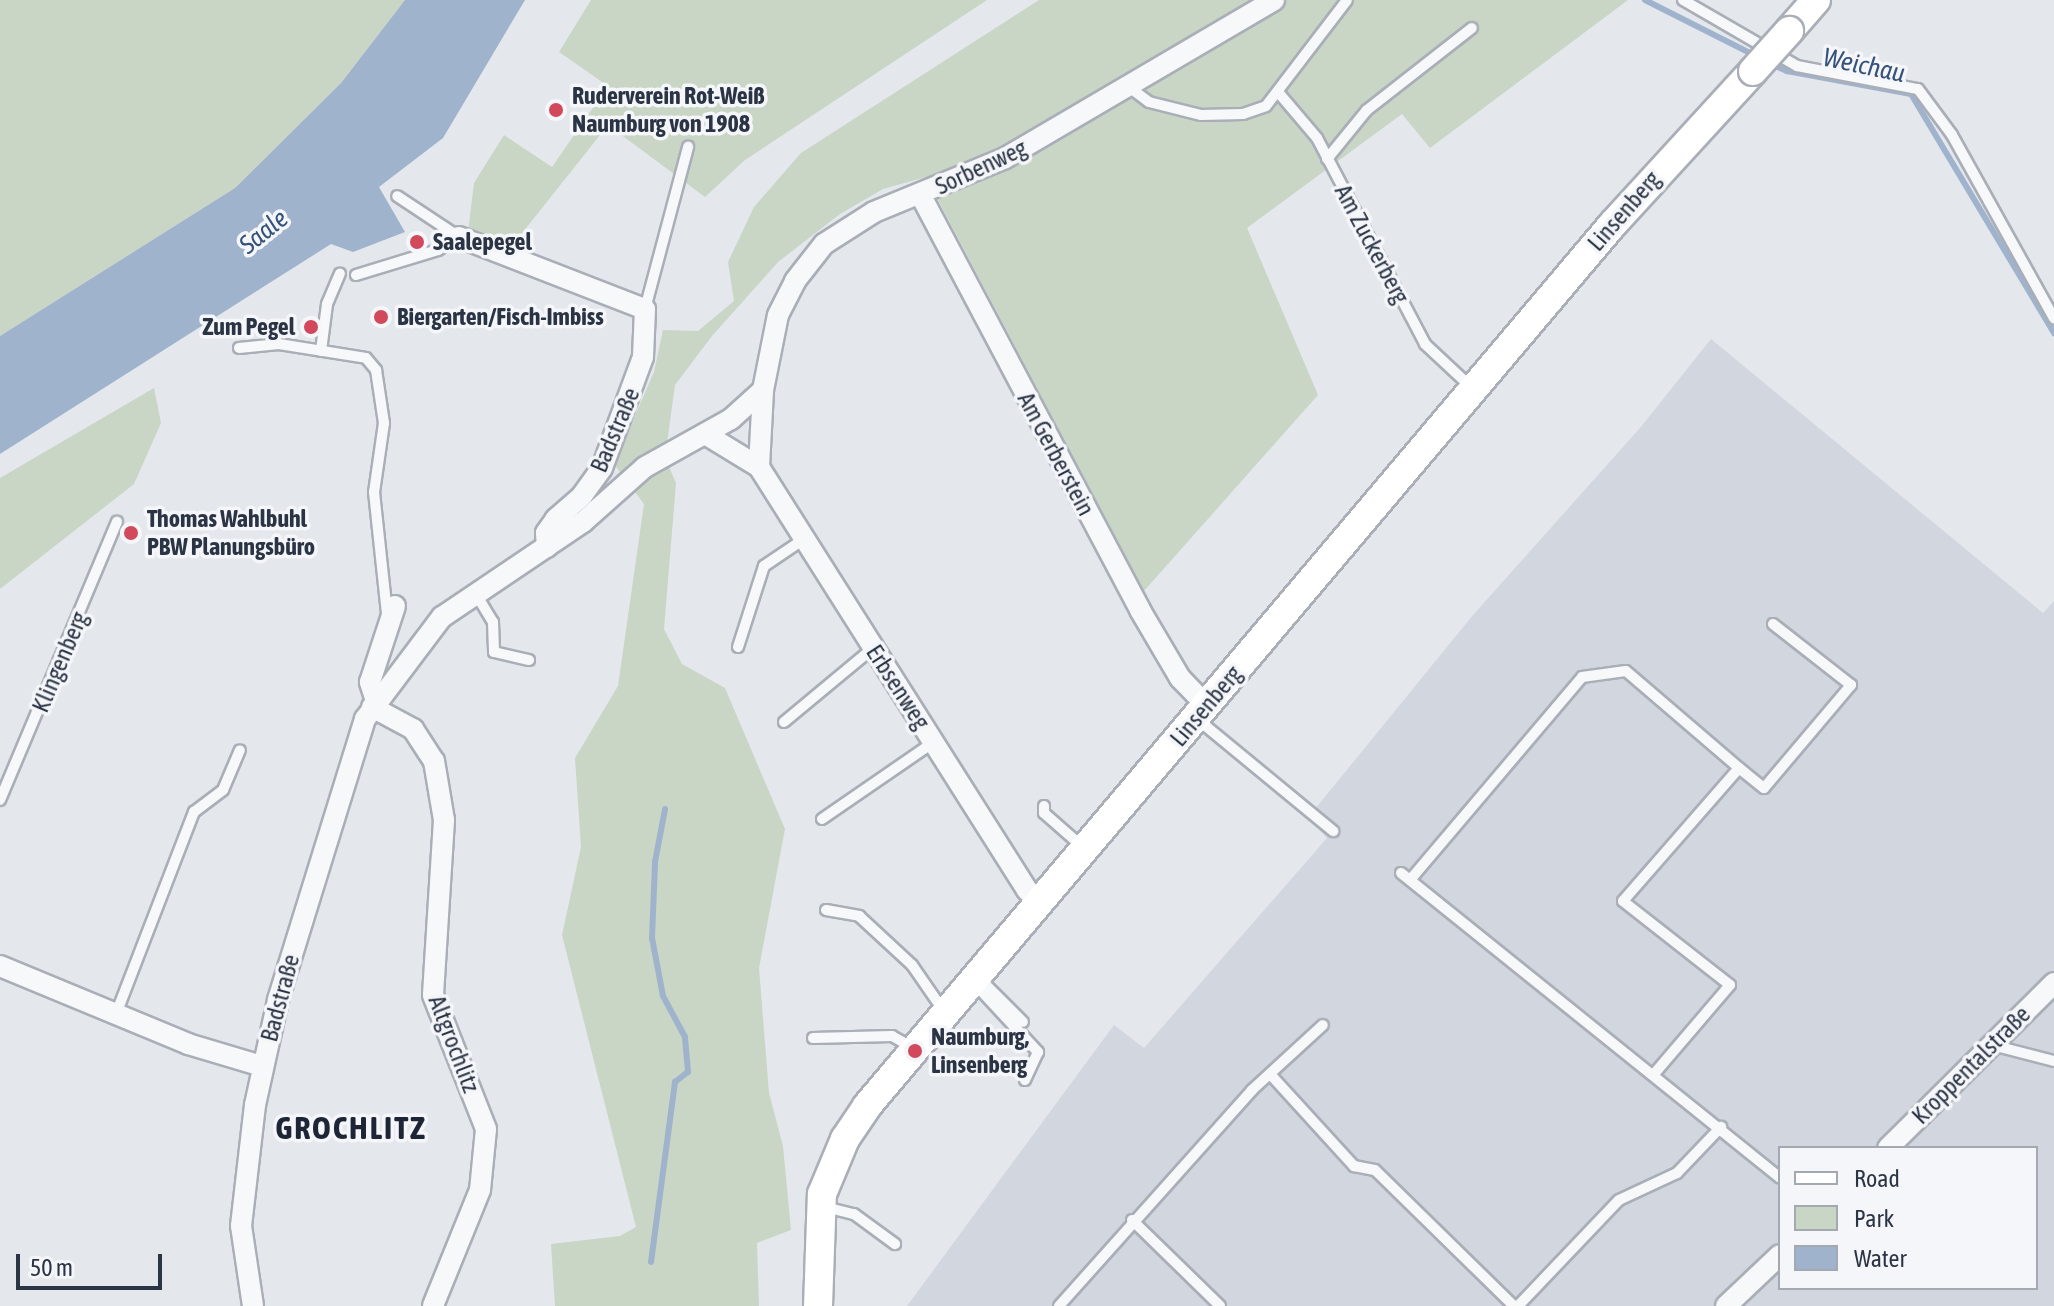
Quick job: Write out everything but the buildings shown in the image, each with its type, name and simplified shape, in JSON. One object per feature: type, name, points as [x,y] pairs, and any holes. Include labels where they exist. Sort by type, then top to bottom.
[{"type":"main road","name":"Linsenberg","points":[[818,1306],[819,1207],[826,1179],[855,1122],[1473,389],[1682,145],[1816,0]]},
{"type":"street","name":"Sorbenweg","points":[[759,467],[763,390],[778,315],[809,260],[853,223],[1005,158],[1274,0]]},
{"type":"street","name":"Am Gerberstein","points":[[920,194],[1140,610],[1201,712]]},
{"type":"street","points":[[459,237],[645,309]]},
{"type":"street","name":"Badstraße","points":[[253,1306],[241,1226],[262,1066],[348,761],[374,704],[433,626],[547,547],[546,533],[556,519],[582,496],[602,468],[643,357],[645,309]]},
{"type":"street","points":[[547,547],[645,467],[705,434],[763,390]]},
{"type":"street","points":[[705,434],[759,467]]},
{"type":"street","name":"Erbsenweg","points":[[759,467],[1027,890],[1041,904]]},
{"type":"street","name":"Badstraße","points":[[374,704],[370,682],[392,613]]},
{"type":"street","name":"Altgrochlitz","points":[[374,704],[413,729],[437,771],[443,833],[433,995],[486,1129],[480,1190],[433,1306]]},
{"type":"street","points":[[0,966],[116,1014],[262,1066]]},
{"type":"street","name":"Kroppentalstraße","points":[[1890,1146],[2054,983]]},
{"type":"street","points":[[1726,1306],[1778,1257]]},
{"type":"lane","points":[[1129,87],[1149,102],[1201,115],[1243,114],[1266,106],[1347,0]]},
{"type":"lane","points":[[1683,0],[1797,66],[1918,89],[1952,135],[2054,318]]},
{"type":"lane","points":[[1327,159],[1367,110],[1472,28]]},
{"type":"lane","name":"Am Zuckerberg","points":[[1278,92],[1317,138],[1425,344],[1473,389]]},
{"type":"lane","points":[[645,309],[680,160],[688,147]]},
{"type":"lane","points":[[356,275],[438,250],[459,237],[397,196]]},
{"type":"lane","points":[[321,351],[327,304],[340,274]]},
{"type":"lane","name":"Badstraße","points":[[239,348],[279,344],[366,358],[382,385],[384,423],[374,492],[392,613]]},
{"type":"lane","name":"Klingenberg","points":[[0,800],[117,522]]},
{"type":"lane","points":[[738,647],[764,566],[804,539]]},
{"type":"lane","points":[[476,594],[493,622],[494,652],[529,660]]},
{"type":"lane","points":[[1773,624],[1851,685],[1764,788],[1626,671],[1582,677],[1405,877],[1721,1127],[1778,1176]]},
{"type":"lane","points":[[784,722],[873,648]]},
{"type":"lane","points":[[1201,712],[1333,831]]},
{"type":"lane","points":[[822,819],[934,742]]},
{"type":"lane","points":[[116,1014],[194,812],[223,790],[240,750]]},
{"type":"lane","points":[[1654,1074],[1730,985],[1623,901],[1739,768]]},
{"type":"lane","points":[[1044,806],[1044,813],[1086,850]]},
{"type":"lane","points":[[826,910],[859,916],[912,965],[946,1015]]},
{"type":"lane","points":[[976,980],[1023,1022]]},
{"type":"lane","points":[[976,980],[1038,1052],[1025,1080]]},
{"type":"lane","points":[[1059,1306],[1132,1220],[1270,1074],[1323,1025]]},
{"type":"lane","points":[[813,1038],[892,1036],[915,1051]]},
{"type":"lane","points":[[1992,1045],[2054,1061]]},
{"type":"lane","points":[[1270,1074],[1354,1166],[1375,1170],[1516,1306],[1619,1200],[1677,1173],[1721,1127]]},
{"type":"lane","points":[[819,1207],[854,1214],[895,1244]]},
{"type":"lane","points":[[1132,1220],[1220,1306]]},
{"type":"shaded area","points":[[1711,339],[2043,613],[2054,601],[2054,1306],[907,1306],[1114,1025],[1144,1048],[1327,838],[1308,818],[1473,615],[1640,428]]},
{"type":"green space","points":[[0,0],[405,0],[341,83],[235,188],[0,336]]},
{"type":"green space","points":[[591,0],[987,0],[745,160],[705,197],[608,125],[511,247],[468,232],[474,183],[504,135],[552,167],[608,86],[559,52]]},
{"type":"green space","points":[[1039,0],[1628,0],[1430,148],[1402,114],[1247,228],[1318,395],[1144,591],[926,177],[883,189],[840,214],[778,262],[712,336],[675,385],[665,458],[676,483],[664,629],[682,664],[725,688],[785,829],[759,968],[769,1093],[783,1146],[791,1230],[757,1243],[759,1306],[555,1306],[551,1244],[620,1236],[636,1227],[562,935],[581,847],[575,758],[618,686],[644,504],[614,464],[654,372],[663,330],[698,331],[734,301],[728,262],[754,207],[801,153]]},
{"type":"green space","points":[[154,388],[161,423],[134,484],[0,589],[0,478]]},
{"type":"water","name":"Saale","points":[[405,0],[525,0],[443,138],[379,187],[405,232],[353,252],[331,244],[0,454],[0,336],[235,188],[341,83]]},
{"type":"waterway","name":"Weichau","points":[[1645,0],[1756,56]]},
{"type":"waterway","name":"Weichau","points":[[1769,63],[1787,71],[1911,94],[2054,333]]},
{"type":"waterway","points":[[651,1262],[675,1082],[688,1072],[685,1037],[663,996],[652,938],[655,862],[665,809]]},
{"type":"place","name":"Ruderverein Rot-Weiß Naumburg von 1908","points":[[556,110]]},
{"type":"place","name":"Saalepegel","points":[[417,242]]},
{"type":"place","name":"Biergarten/Fisch-Imbiss","points":[[381,317]]},
{"type":"place","name":"Zum Pegel","points":[[311,327]]},
{"type":"place","name":"Thomas Wahlbuhl PBW Planungsbüro","points":[[131,533]]},
{"type":"place","name":"Naumburg, Linsenberg","points":[[915,1051]]},
{"type":"district","name":"GROCHLITZ","points":[[351,1128]]}]
